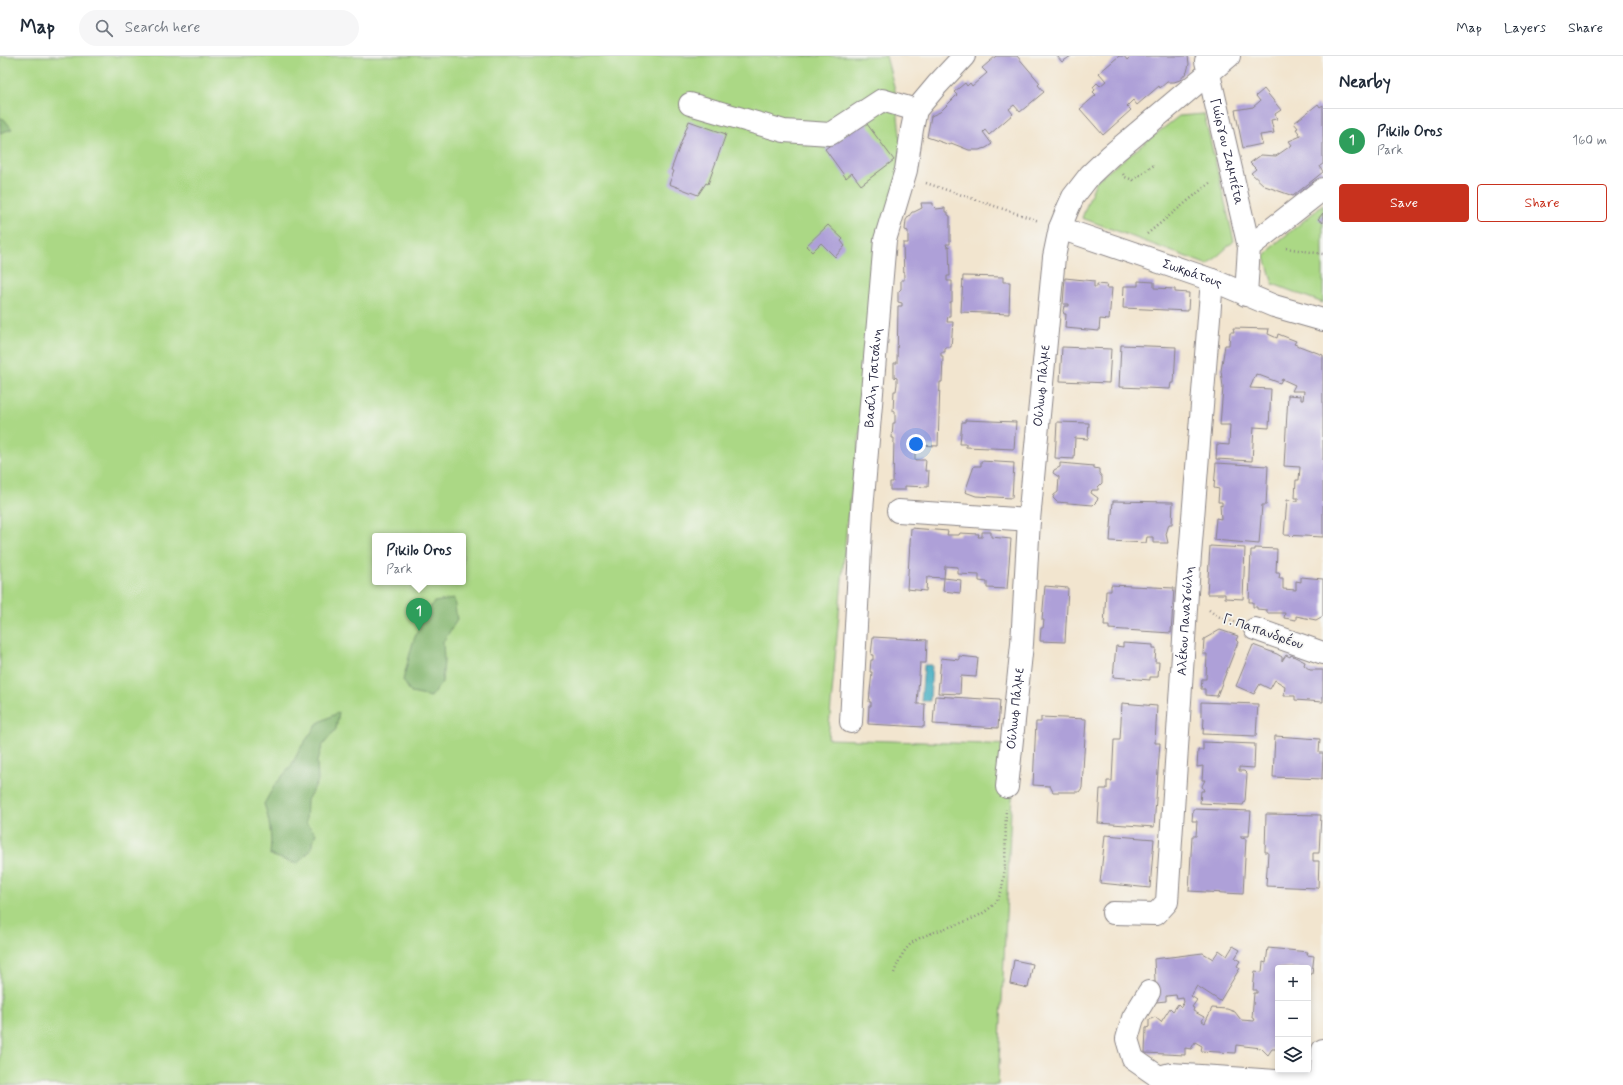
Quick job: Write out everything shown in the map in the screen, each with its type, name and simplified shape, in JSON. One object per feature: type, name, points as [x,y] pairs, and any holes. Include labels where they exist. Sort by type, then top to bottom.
[{"type":"street","name":"Βασίλη Τσιτσάνη","points":[[851,722],[862,510],[885,240],[906,170],[916,110],[964,56]]},
{"type":"street","name":"Ούλωφ Πάλμε","points":[[1007,787],[1022,644],[1029,520],[1054,257],[1060,228],[1073,197],[1090,175],[1207,64],[1229,56]]},
{"type":"street","name":"Γιώργου Ζαμπέτα","points":[[1207,64],[1252,245]]},
{"type":"street","points":[[690,104],[784,131],[830,134],[882,100],[916,110]]},
{"type":"street","points":[[1246,295],[1252,245],[1323,188]]},
{"type":"street","name":"Σωκράτους","points":[[1060,228],[1212,280],[1274,306],[1323,320]]},
{"type":"street","name":"Αλέκου Παναγούλη","points":[[1112,913],[1156,914],[1167,902],[1187,593],[1212,280]]},
{"type":"street","points":[[898,511],[1029,520]]},
{"type":"street","name":"Γ. Παπανδρέου","points":[[1255,629],[1323,653]]},
{"type":"street","points":[[1149,992],[1133,1018],[1127,1038],[1133,1059],[1159,1081],[1170,1074],[1321,1084],[1323,1050]]},
{"type":"path","points":[[942,188],[1019,215]]},
{"type":"path","points":[[1126,251],[1204,188]]},
{"type":"path","points":[[1252,245],[1323,254]]},
{"type":"path","name":"Γ. Παπανδρέου","points":[[1187,593],[1217,616],[1255,629]]},
{"type":"path","points":[[894,973],[901,956],[912,943],[926,935],[950,928],[974,917],[991,907],[1000,893],[1004,878],[1007,787]]},
{"type":"green space","points":[[0,56],[886,56],[895,90],[902,152],[847,522],[828,739],[1017,745],[1011,811],[998,1085],[0,1085]]},
{"type":"green space","points":[[1204,114],[1234,241],[1208,265],[1082,218],[1096,181],[1179,116]]},
{"type":"green space","points":[[0,118],[4,119],[12,129],[0,133]]},
{"type":"green space","points":[[1323,205],[1323,303],[1273,284],[1265,257],[1274,245]]},
{"type":"green space","points":[[454,599],[457,620],[443,642],[444,661],[442,682],[431,697],[411,693],[403,680],[413,642],[422,620],[434,602]]},
{"type":"green space","points":[[339,712],[336,729],[323,745],[317,761],[318,781],[307,800],[306,823],[316,833],[310,851],[297,864],[270,855],[270,829],[264,804],[274,786],[291,766],[301,747],[318,723]]},
{"type":"water","points":[[924,665],[932,665],[930,701],[921,701]]},
{"type":"building","points":[[996,56],[1017,56],[1040,83],[1038,85],[1044,92],[1020,112],[1014,105],[1009,109],[1013,114],[989,135],[985,130],[983,132],[992,144],[986,148],[969,150],[951,143],[950,145],[927,137],[931,116],[940,112],[957,95],[954,92],[965,83],[967,86],[970,83],[972,86],[987,73],[982,68]]},
{"type":"building","points":[[1057,56],[1071,56],[1062,62]]},
{"type":"building","points":[[1119,56],[1124,56],[1127,60],[1131,56],[1188,56],[1189,64],[1187,72],[1180,80],[1167,82],[1160,88],[1159,86],[1137,105],[1133,100],[1127,106],[1131,110],[1103,135],[1080,109],[1096,95],[1093,92],[1095,90],[1093,87],[1097,83],[1100,86],[1106,81],[1099,73]]},
{"type":"building","points":[[1264,89],[1281,110],[1275,114],[1277,119],[1271,120],[1274,133],[1260,135],[1262,144],[1243,148],[1235,110],[1253,107],[1260,101],[1256,96]]},
{"type":"building","points":[[1318,104],[1320,107],[1323,105],[1323,164],[1320,166],[1323,172],[1293,196],[1265,186],[1251,173],[1256,169],[1250,163],[1261,155],[1276,156],[1292,145],[1289,141],[1301,136],[1294,123]]},
{"type":"building","points":[[864,120],[894,160],[861,185],[852,173],[846,178],[825,149]]},
{"type":"building","points":[[689,121],[726,134],[708,184],[706,183],[698,195],[669,184],[674,171],[671,170]]},
{"type":"building","points":[[921,203],[933,203],[933,206],[936,209],[945,208],[945,212],[948,212],[948,215],[950,216],[950,244],[946,244],[947,247],[949,246],[950,276],[947,276],[947,281],[952,281],[952,302],[950,302],[950,316],[948,316],[947,322],[953,322],[951,347],[945,347],[945,352],[941,352],[941,356],[943,356],[942,382],[940,382],[938,446],[915,445],[915,460],[926,460],[925,471],[929,471],[928,487],[905,486],[905,490],[890,490],[890,482],[893,482],[894,438],[892,438],[893,423],[895,423],[895,411],[893,411],[894,391],[896,391],[897,384],[897,378],[894,377],[894,363],[897,363],[898,306],[902,306],[902,303],[898,302],[898,292],[901,289],[901,280],[904,280],[903,243],[908,243],[908,231],[905,230],[906,220],[912,212],[922,208]]},
{"type":"building","points":[[1323,213],[1323,223],[1318,219]]},
{"type":"building","points":[[828,225],[843,239],[841,241],[845,246],[835,257],[821,243],[812,252],[806,246]]},
{"type":"building","points":[[963,276],[1003,277],[1003,282],[1010,282],[1009,314],[961,312]]},
{"type":"building","points":[[1065,278],[1094,281],[1094,287],[1097,287],[1097,284],[1107,285],[1106,288],[1112,288],[1109,320],[1100,319],[1099,331],[1065,328],[1066,314],[1064,314],[1063,311],[1064,306],[1069,306],[1069,304],[1063,304]]},
{"type":"building","points":[[1138,281],[1154,282],[1154,288],[1175,289],[1175,292],[1189,293],[1188,311],[1123,308],[1124,286],[1138,286]]},
{"type":"building","points":[[1233,328],[1269,329],[1268,334],[1277,338],[1278,334],[1296,341],[1294,344],[1323,355],[1323,537],[1284,535],[1287,500],[1298,501],[1298,498],[1295,498],[1296,480],[1299,480],[1300,467],[1284,466],[1288,395],[1301,396],[1301,400],[1303,400],[1304,391],[1292,391],[1295,385],[1282,379],[1280,383],[1256,374],[1250,388],[1271,389],[1269,428],[1254,427],[1252,461],[1216,459],[1217,444],[1229,445],[1230,425],[1220,425],[1223,387],[1221,371],[1225,345],[1229,345],[1230,332],[1234,332]]},
{"type":"building","points":[[1121,345],[1176,347],[1174,383],[1171,383],[1170,389],[1119,387]]},
{"type":"building","points":[[1062,347],[1111,349],[1109,383],[1060,381]]},
{"type":"building","points":[[965,420],[1016,422],[1014,449],[966,447],[966,444],[960,444],[962,422],[965,422]]},
{"type":"building","points":[[1057,422],[1089,423],[1088,439],[1075,438],[1074,459],[1055,458]]},
{"type":"building","points":[[981,461],[1014,463],[1012,498],[976,496],[965,492],[974,466],[981,466]]},
{"type":"building","points":[[1060,463],[1094,466],[1094,468],[1099,469],[1099,473],[1102,477],[1102,483],[1098,487],[1098,490],[1092,490],[1091,493],[1098,498],[1093,505],[1057,502],[1053,498],[1058,492],[1059,477],[1053,473],[1054,470],[1060,467]]},
{"type":"building","points":[[1216,463],[1268,466],[1266,505],[1262,505],[1259,544],[1214,540],[1216,518],[1221,519],[1220,505],[1222,506],[1222,502],[1218,502],[1219,489],[1214,488]]},
{"type":"building","points":[[1113,501],[1173,502],[1172,524],[1169,524],[1166,534],[1168,543],[1153,543],[1153,537],[1147,537],[1146,543],[1110,541]]},
{"type":"building","points":[[911,528],[948,531],[947,535],[959,535],[960,533],[979,534],[978,537],[982,537],[982,532],[991,532],[991,537],[1011,539],[1007,589],[987,588],[987,582],[979,581],[979,575],[958,574],[958,567],[945,566],[944,578],[927,577],[926,591],[907,589]]},
{"type":"building","points":[[1210,546],[1245,548],[1243,599],[1225,598],[1225,594],[1207,594]]},
{"type":"building","points":[[1255,548],[1277,549],[1276,573],[1280,573],[1279,578],[1283,578],[1283,589],[1296,590],[1296,581],[1301,582],[1301,577],[1323,579],[1323,616],[1316,620],[1296,616],[1296,620],[1284,618],[1285,613],[1267,613],[1267,610],[1253,607],[1253,602],[1249,602],[1251,550],[1255,550]]},
{"type":"building","points":[[944,578],[961,580],[960,593],[943,591]]},
{"type":"building","points":[[1111,585],[1174,588],[1171,633],[1109,629],[1109,626],[1104,626],[1106,591],[1111,591]]},
{"type":"building","points":[[1045,586],[1068,588],[1065,642],[1040,641],[1041,628],[1043,628],[1044,620],[1042,620]]},
{"type":"building","points":[[1220,630],[1238,636],[1236,640],[1238,642],[1217,696],[1205,695],[1205,689],[1201,689],[1202,679],[1206,679],[1207,654],[1203,654],[1204,639]]},
{"type":"building","points":[[873,637],[927,640],[926,663],[920,663],[917,704],[925,704],[924,727],[868,724],[869,706],[871,706],[871,702],[869,702],[872,672],[870,672],[871,660],[873,660],[873,655],[871,655]]},
{"type":"building","points":[[1123,643],[1153,645],[1153,648],[1156,648],[1155,662],[1159,662],[1158,677],[1150,677],[1150,680],[1113,677],[1116,646],[1123,647]]},
{"type":"building","points":[[1253,645],[1277,654],[1282,657],[1282,661],[1286,655],[1290,657],[1291,655],[1305,662],[1304,665],[1310,670],[1323,670],[1323,702],[1295,700],[1295,696],[1284,696],[1285,686],[1275,680],[1270,689],[1260,684],[1254,694],[1236,686]]},
{"type":"building","points":[[959,656],[978,658],[976,677],[961,676],[960,694],[938,693],[941,658],[959,660]]},
{"type":"building","points":[[935,696],[1000,700],[998,728],[933,724]]},
{"type":"building","points":[[1201,702],[1258,704],[1256,736],[1203,734],[1204,718],[1201,717]]},
{"type":"building","points":[[1122,703],[1157,706],[1155,743],[1160,743],[1154,827],[1098,823],[1100,789],[1107,789],[1107,781],[1112,781],[1114,740],[1120,740]]},
{"type":"building","points":[[1041,717],[1086,719],[1082,788],[1079,792],[1053,792],[1050,786],[1033,785],[1036,722],[1041,722]]},
{"type":"building","points":[[1275,736],[1320,739],[1319,753],[1323,753],[1322,779],[1273,777]]},
{"type":"building","points":[[1203,742],[1255,744],[1254,768],[1239,767],[1239,771],[1244,771],[1247,774],[1245,801],[1243,805],[1200,803],[1201,791],[1204,791],[1202,786],[1205,780],[1202,780],[1203,766],[1197,767],[1198,750],[1203,750]]},
{"type":"building","points":[[1193,809],[1251,811],[1249,836],[1241,836],[1241,838],[1246,839],[1243,894],[1189,891],[1192,836],[1196,836],[1197,821],[1192,821]]},
{"type":"building","points":[[1266,814],[1321,815],[1319,853],[1313,853],[1313,861],[1319,861],[1318,888],[1266,886],[1268,852],[1265,852]]},
{"type":"building","points":[[1105,835],[1154,839],[1150,888],[1100,883]]},
{"type":"building","points":[[1233,946],[1240,950],[1235,958],[1240,961],[1237,966],[1240,968],[1220,1001],[1197,986],[1191,996],[1197,1000],[1192,1007],[1194,1008],[1193,1011],[1204,1017],[1202,1021],[1205,1023],[1212,1008],[1227,1009],[1235,1012],[1241,1020],[1254,1021],[1255,1019],[1252,1018],[1254,993],[1257,993],[1257,990],[1253,990],[1255,971],[1262,972],[1263,962],[1266,963],[1268,948],[1308,952],[1307,955],[1314,956],[1312,974],[1311,965],[1275,965],[1275,1049],[1272,1049],[1268,1055],[1261,1048],[1236,1045],[1235,1053],[1201,1051],[1202,1046],[1195,1042],[1191,1049],[1185,1048],[1185,1055],[1145,1053],[1146,1028],[1149,1027],[1149,1020],[1155,1017],[1161,1022],[1170,1008],[1173,1011],[1178,1004],[1181,1007],[1184,1002],[1183,998],[1177,999],[1176,995],[1166,996],[1166,1001],[1156,1002],[1154,959],[1203,953],[1213,959],[1219,950],[1227,956]]},
{"type":"building","points":[[1014,960],[1033,964],[1028,988],[1010,984]]},
{"type":"place","name":"Pikilo Oros","points":[[419,631]]}]
